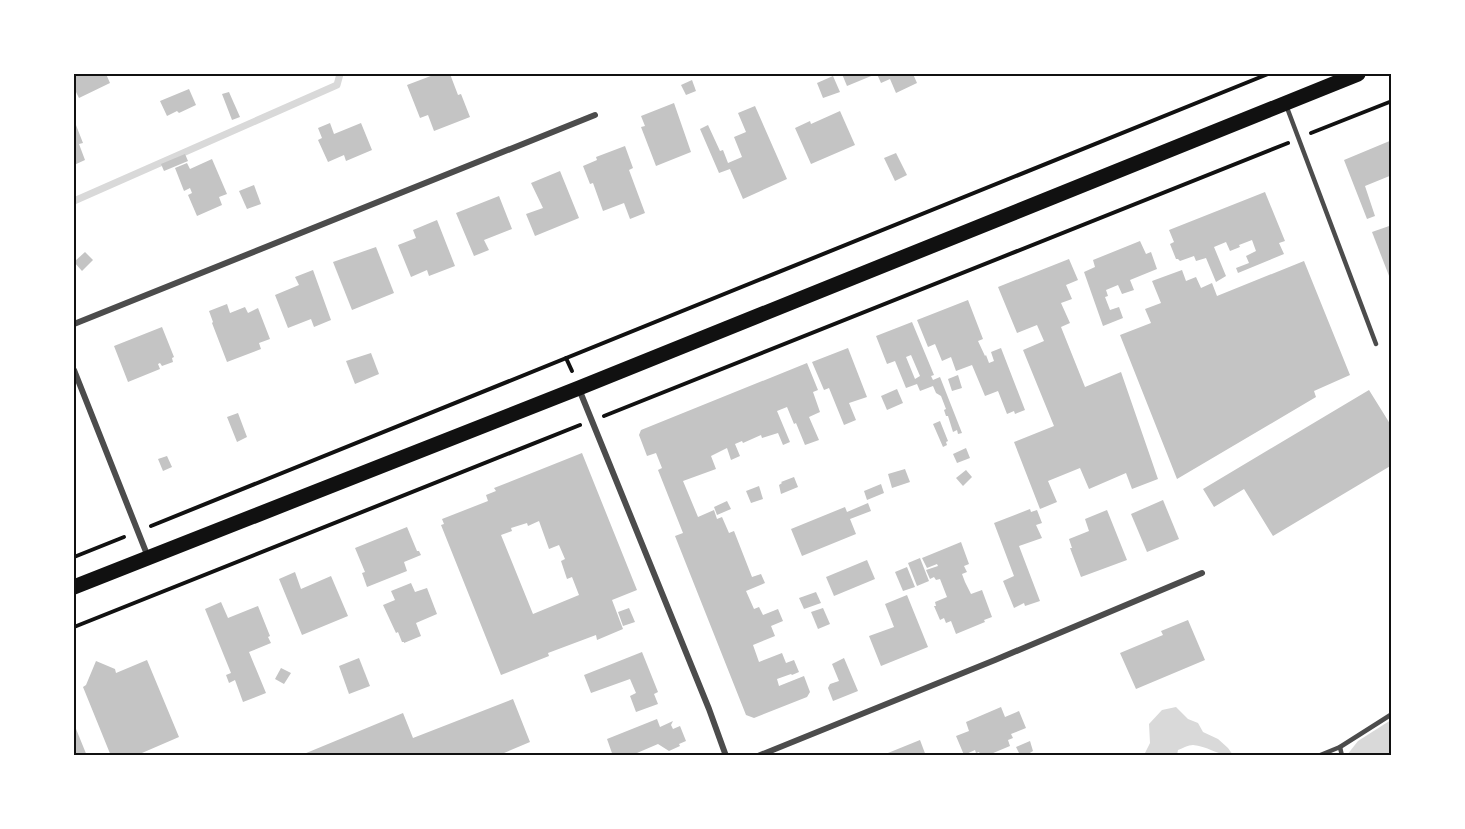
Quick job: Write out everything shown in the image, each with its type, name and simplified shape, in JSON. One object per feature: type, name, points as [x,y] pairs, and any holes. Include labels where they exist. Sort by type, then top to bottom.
[{"type":"main road","points":[[74,587],[579,388],[1358,74]]},
{"type":"street","points":[[74,324],[595,115]]},
{"type":"street","points":[[74,370],[148,558]]},
{"type":"street","points":[[579,388],[726,756]]},
{"type":"street","points":[[758,756],[996,660],[1202,573]]},
{"type":"lane","points":[[1285,103],[1377,344]]},
{"type":"lane","points":[[1318,756],[1340,747],[1392,714]]},
{"type":"lane","points":[[1340,747],[1341,756]]},
{"type":"path","points":[[74,557],[1268,74]]},
{"type":"path","points":[[74,627],[1392,101]]},
{"type":"shaded area","points":[[1176,707],[1188,719],[1198,723],[1203,732],[1218,739],[1233,755],[1193,745],[1178,750],[1177,755],[1144,755],[1150,743],[1149,724],[1162,710]]},
{"type":"shaded area","points":[[1391,720],[1391,755],[1347,755],[1358,741]]},
{"type":"building","points":[[106,74],[110,83],[79,98],[74,90],[74,76]]},
{"type":"building","points":[[436,74],[450,74],[470,117],[434,131],[428,115],[420,118],[407,85]]},
{"type":"building","points":[[842,74],[876,74],[847,86]]},
{"type":"building","points":[[877,74],[913,74],[917,83],[896,93],[890,79],[881,83]]},
{"type":"building","points":[[833,76],[840,92],[823,98],[817,83]]},
{"type":"building","points":[[692,80],[696,91],[686,95],[681,85]]},
{"type":"building","points":[[189,89],[196,105],[167,116],[160,101]]},
{"type":"building","points":[[229,92],[240,117],[232,120],[222,94]]},
{"type":"building","points":[[674,103],[691,152],[656,166],[641,127],[645,126],[641,116]]},
{"type":"building","points":[[755,106],[787,179],[743,199],[730,169],[719,173],[700,129],[708,125],[728,163],[742,157],[734,137],[746,132],[738,113]]},
{"type":"building","points":[[840,111],[855,145],[811,164],[795,128],[810,121],[811,124]]},
{"type":"building","points":[[74,120],[83,143],[79,144],[85,160],[74,165]]},
{"type":"building","points":[[330,123],[334,134],[361,123],[372,150],[346,161],[344,155],[328,162],[318,140],[322,138],[318,128]]},
{"type":"building","points":[[1392,140],[1392,175],[1365,186],[1375,216],[1367,219],[1344,160]]},
{"type":"building","points":[[625,146],[633,168],[629,170],[645,213],[630,219],[624,203],[603,211],[593,183],[590,184],[583,166],[597,160],[596,157]]},
{"type":"building","points":[[896,153],[907,175],[895,181],[884,158]]},
{"type":"building","points":[[185,154],[188,161],[164,171],[161,164]]},
{"type":"building","points":[[212,159],[227,194],[219,197],[222,205],[197,216],[188,195],[192,193],[190,188],[184,191],[175,168],[187,163],[190,169]]},
{"type":"building","points":[[560,171],[579,218],[535,236],[526,214],[543,208],[531,183]]},
{"type":"building","points":[[254,185],[261,204],[247,209],[239,191]]},
{"type":"building","points":[[1265,192],[1285,241],[1279,243],[1284,254],[1238,273],[1236,268],[1249,263],[1246,256],[1256,251],[1252,240],[1230,251],[1226,242],[1214,247],[1226,276],[1216,282],[1206,258],[1196,261],[1194,256],[1180,261],[1176,259],[1170,244],[1174,242],[1169,230]]},
{"type":"building","points":[[499,196],[512,229],[484,240],[489,250],[474,256],[456,213]]},
{"type":"building","points":[[437,220],[455,266],[429,276],[427,270],[411,277],[398,245],[416,238],[413,230]]},
{"type":"building","points":[[1392,225],[1392,281],[1391,281],[1372,232]]},
{"type":"building","points":[[1140,241],[1146,254],[1151,252],[1157,269],[1130,280],[1134,290],[1122,294],[1118,285],[1106,290],[1108,296],[1105,297],[1110,310],[1119,307],[1123,318],[1103,326],[1084,272],[1095,267],[1093,260]]},
{"type":"building","points":[[376,247],[394,293],[352,310],[333,262]]},
{"type":"building","points":[[85,252],[93,260],[82,271],[74,262]]},
{"type":"building","points":[[1069,259],[1078,280],[1066,285],[1072,299],[1061,303],[1070,323],[1061,327],[1085,387],[1121,372],[1158,479],[1132,489],[1126,473],[1089,489],[1080,468],[1048,481],[1057,502],[1040,509],[1014,442],[1054,426],[1023,350],[1044,341],[1037,325],[1017,333],[998,287]]},
{"type":"building","points":[[1304,261],[1350,375],[1314,391],[1316,397],[1177,479],[1120,335],[1151,323],[1145,309],[1161,303],[1152,281],[1182,270],[1186,281],[1196,277],[1201,288],[1212,283],[1217,296]]},
{"type":"building","points":[[313,270],[331,320],[314,327],[311,319],[288,328],[275,295],[299,285],[295,277]]},
{"type":"building","points":[[968,300],[983,339],[978,341],[985,356],[989,363],[994,361],[991,352],[1001,348],[1025,410],[1007,414],[998,391],[985,396],[972,365],[956,371],[951,357],[942,361],[935,344],[928,347],[917,320]]},
{"type":"building","points":[[227,304],[230,313],[245,307],[248,313],[258,308],[270,339],[259,343],[261,349],[227,362],[209,311]]},
{"type":"building","points":[[912,322],[934,375],[931,376],[933,380],[940,377],[962,433],[958,434],[957,430],[953,432],[941,396],[936,393],[933,386],[920,391],[917,384],[906,388],[895,361],[887,364],[876,336]],"holes":[[[911,355],[920,376],[915,379],[906,357]]]},
{"type":"building","points":[[162,327],[174,357],[173,362],[162,366],[160,363],[158,364],[160,369],[128,382],[114,346]]},
{"type":"building","points":[[848,348],[867,397],[849,403],[856,420],[844,425],[829,388],[824,390],[812,362]]},
{"type":"building","points":[[371,353],[379,374],[355,384],[346,361]]},
{"type":"building","points":[[807,363],[818,390],[813,392],[820,412],[809,417],[819,440],[805,445],[787,407],[777,411],[790,442],[783,445],[778,433],[762,438],[761,435],[743,443],[742,441],[735,444],[740,456],[731,460],[727,448],[711,456],[716,469],[683,481],[698,517],[714,510],[717,519],[722,517],[729,533],[734,531],[752,577],[761,574],[765,583],[746,591],[754,609],[759,607],[763,615],[778,609],[783,621],[771,626],[775,636],[753,645],[759,662],[782,653],[786,663],[794,660],[799,672],[777,679],[779,686],[804,676],[810,692],[807,697],[754,718],[746,715],[675,536],[683,533],[658,470],[662,468],[656,453],[647,456],[639,435],[641,430]]},
{"type":"building","points":[[958,375],[962,388],[952,391],[948,379]]},
{"type":"building","points":[[897,389],[903,403],[887,410],[881,396]]},
{"type":"building","points":[[1369,390],[1392,427],[1392,465],[1273,536],[1244,489],[1214,507],[1203,489]]},
{"type":"building","points":[[238,413],[247,437],[237,442],[227,417]]},
{"type":"building","points":[[940,421],[948,441],[943,447],[933,424]]},
{"type":"building","points":[[966,448],[970,458],[957,463],[953,454]]},
{"type":"building","points":[[582,453],[637,590],[612,600],[623,629],[597,640],[596,635],[548,653],[549,656],[501,675],[441,525],[444,524],[442,519],[488,501],[486,495],[496,491],[494,488]],"holes":[[[539,521],[549,549],[559,545],[565,559],[561,561],[567,579],[572,577],[579,595],[533,614],[501,535],[512,531],[511,528],[527,523],[528,526]]]},
{"type":"building","points":[[167,456],[172,467],[163,471],[158,459]]},
{"type":"building","points":[[905,469],[910,482],[892,488],[888,474]]},
{"type":"building","points":[[966,470],[972,477],[963,486],[956,478]]},
{"type":"building","points":[[794,477],[798,487],[781,494],[779,485],[781,482]]},
{"type":"building","points":[[881,484],[884,493],[867,500],[864,491]]},
{"type":"building","points":[[759,486],[763,499],[751,503],[746,491]]},
{"type":"building","points":[[1163,500],[1179,539],[1147,552],[1131,514]]},
{"type":"building","points":[[727,501],[731,509],[717,515],[714,507]]},
{"type":"building","points":[[868,503],[871,511],[850,519],[856,534],[802,556],[791,529],[845,507],[847,512]]},
{"type":"building","points":[[1030,509],[1031,512],[1037,510],[1042,523],[1036,525],[1042,538],[1019,546],[1040,601],[1025,606],[1024,603],[1014,608],[1003,581],[1014,576],[994,523]]},
{"type":"building","points":[[1107,510],[1127,560],[1081,577],[1069,539],[1089,531],[1085,519]]},
{"type":"building","points":[[407,527],[421,555],[404,562],[407,571],[367,587],[362,573],[365,572],[355,548]]},
{"type":"building","points":[[961,542],[969,564],[964,566],[967,572],[962,574],[965,582],[971,594],[982,590],[992,617],[956,634],[951,621],[946,623],[944,618],[940,620],[934,606],[936,606],[935,602],[947,597],[940,579],[936,580],[934,577],[930,579],[926,570],[938,566],[937,564],[927,568],[922,558]]},
{"type":"building","points":[[920,558],[929,581],[917,586],[908,563]]},
{"type":"building","points":[[867,560],[875,579],[834,596],[826,577]]},
{"type":"building","points":[[907,567],[915,587],[903,591],[895,572]]},
{"type":"building","points":[[295,572],[301,589],[331,576],[348,616],[302,635],[279,579]]},
{"type":"building","points":[[411,583],[415,592],[427,588],[437,614],[416,623],[421,636],[404,643],[398,632],[396,633],[383,605],[395,600],[391,591]]},
{"type":"building","points":[[816,592],[821,603],[804,609],[799,598]]},
{"type":"building","points":[[907,595],[928,647],[881,666],[869,636],[894,627],[885,604]]},
{"type":"building","points":[[221,602],[228,618],[258,606],[270,636],[268,637],[271,643],[249,652],[266,693],[243,702],[235,680],[229,683],[226,675],[231,673],[205,609]]},
{"type":"building","points":[[629,608],[635,622],[623,626],[618,612]]},
{"type":"building","points":[[823,608],[830,624],[818,629],[811,612]]},
{"type":"building","points":[[1188,620],[1205,660],[1136,689],[1120,653],[1163,635],[1161,631]]},
{"type":"building","points":[[642,652],[658,692],[654,694],[658,704],[636,712],[630,696],[636,693],[630,679],[591,693],[584,675]]},
{"type":"building","points":[[359,658],[370,686],[349,694],[339,666]]},
{"type":"building","points":[[844,658],[858,691],[833,701],[828,688],[830,684],[839,681],[832,664]]},
{"type":"building","points":[[147,660],[179,737],[135,756],[111,756],[83,687],[96,661],[115,669],[116,673]]},
{"type":"building","points":[[281,668],[291,673],[284,684],[275,679]]},
{"type":"building","points":[[513,699],[530,742],[497,756],[299,756],[403,713],[413,738]]},
{"type":"building","points":[[1001,707],[1005,717],[1019,711],[1026,728],[1011,734],[1013,738],[1008,740],[1010,746],[986,756],[981,756],[975,750],[964,755],[956,736],[969,731],[966,722]]},
{"type":"building","points":[[657,719],[660,727],[673,721],[671,725],[673,729],[680,726],[686,741],[669,751],[658,744],[630,756],[613,756],[607,739]]},
{"type":"building","points":[[74,724],[87,756],[74,756]]},
{"type":"building","points":[[920,740],[926,756],[883,756],[883,755]]},
{"type":"building","points":[[1030,741],[1033,751],[1025,756],[1019,753],[1016,747]]},
{"type":"waterway","points":[[74,201],[337,85],[340,74]]}]
